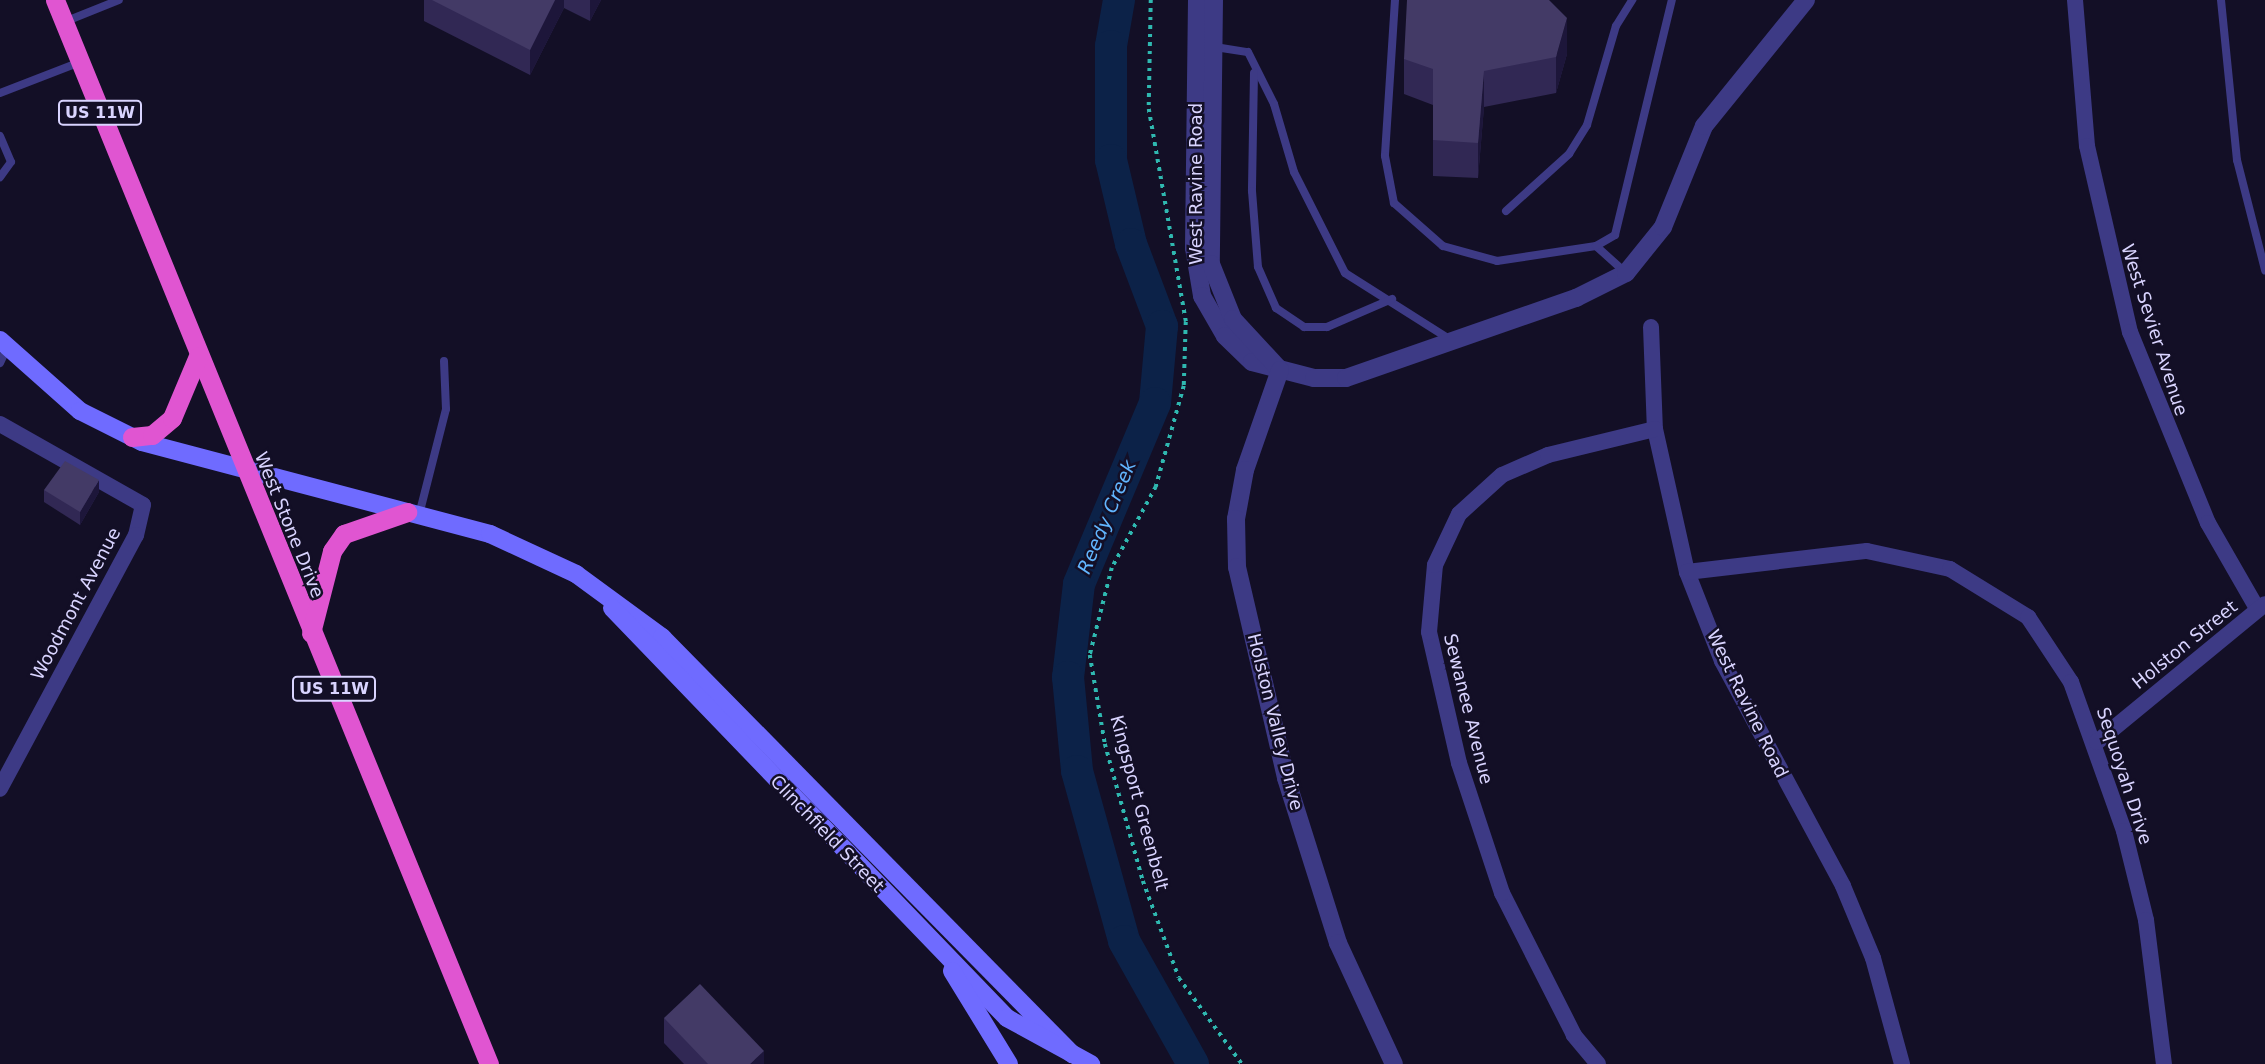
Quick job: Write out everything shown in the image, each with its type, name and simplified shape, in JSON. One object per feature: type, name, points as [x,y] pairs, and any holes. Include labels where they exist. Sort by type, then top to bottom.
[{"type":"highway","name":"West Stone Drive","points":[[55,0],[244,469],[489,1064]]},
{"type":"highway","points":[[132,437],[152,435],[172,418],[198,356]]},
{"type":"highway","points":[[311,633],[332,551],[344,534],[413,513]]},
{"type":"main road","name":"Clinchfield Street","points":[[2,350],[80,411],[132,437],[490,534],[556,561],[662,637],[1070,1059]]},
{"type":"main road","name":"Clinchfield Street","points":[[600,592],[648,652],[1007,1018],[1070,1059],[1091,1064]]},
{"type":"main road","points":[[935,944],[1009,1064]]},
{"type":"street","name":"West Ravine Road","points":[[1197,0],[1205,48]]},
{"type":"street","name":"West Ravine Road","points":[[1214,0],[1205,48],[1198,284],[1234,347],[1280,370],[1346,378],[1453,341],[1626,273],[1663,227],[1704,126],[1806,0]]},
{"type":"street","name":"West Sevier Avenue","points":[[2075,0],[2087,146],[2130,332],[2202,512],[2261,607]]},
{"type":"street","name":"West Ravine Road","points":[[1651,327],[1655,429],[1687,572],[1722,661],[1843,886],[1873,958],[1902,1064]]},
{"type":"street","name":"Holston Valley Drive","points":[[1280,370],[1245,470],[1236,519],[1237,567],[1286,778],[1338,943],[1394,1064]]},
{"type":"street","name":"Woodmont Avenue","points":[[0,424],[143,505],[136,536],[0,789]]},
{"type":"street","name":"Sewanee Avenue","points":[[1598,1064],[1574,1035],[1502,893],[1459,763],[1429,632],[1436,565],[1459,514],[1485,491],[1548,455],[1655,429]]},
{"type":"street","name":"Sequoyah Drive","points":[[1687,572],[1867,551],[1950,569],[2028,617],[2071,682],[2096,743],[2146,920],[2164,1064]]},
{"type":"street","name":"Holston Street","points":[[2096,743],[2261,607]]},
{"type":"lane","points":[[64,22],[119,0]]},
{"type":"lane","points":[[1395,0],[1385,156],[1394,203],[1443,246],[1497,261],[1596,246],[1615,235],[1672,0]]},
{"type":"lane","points":[[1506,211],[1560,163],[1587,125],[1616,26],[1632,0]]},
{"type":"lane","points":[[2221,0],[2237,160],[2265,270]]},
{"type":"lane","points":[[1205,48],[1248,52],[1254,73],[1257,255],[1276,308],[1304,327],[1328,327],[1392,299]]},
{"type":"lane","points":[[0,93],[80,62]]},
{"type":"lane","points":[[1254,73],[1274,104],[1294,172],[1332,257],[1345,274],[1392,299],[1453,341]]},
{"type":"lane","points":[[0,136],[11,162],[0,177]]},
{"type":"lane","points":[[1596,246],[1626,273]]},
{"type":"lane","points":[[413,513],[446,409],[444,361]]},
{"type":"path","name":"Kingsport Greenbelt","points":[[1152,0],[1150,109],[1186,322],[1184,386],[1156,487],[1112,568],[1090,655],[1105,744],[1156,917],[1179,978],[1242,1064]]},
{"type":"building","points":[[432,0],[555,0],[530,50]]},
{"type":"building","points":[[1407,0],[1549,0],[1567,18],[1556,57],[1484,71],[1478,143],[1433,140],[1433,69],[1404,59]]},
{"type":"building","points":[[65,461],[99,480],[80,512],[44,490]]},
{"type":"building","points":[[700,984],[764,1051],[750,1064],[708,1064],[664,1018]]},
{"type":"waterway","name":"Reedy Creek","points":[[1119,0],[1111,46],[1111,160],[1131,244],[1162,326],[1155,403],[1079,584],[1068,677],[1077,771],[1124,941],[1193,1064]]}]
